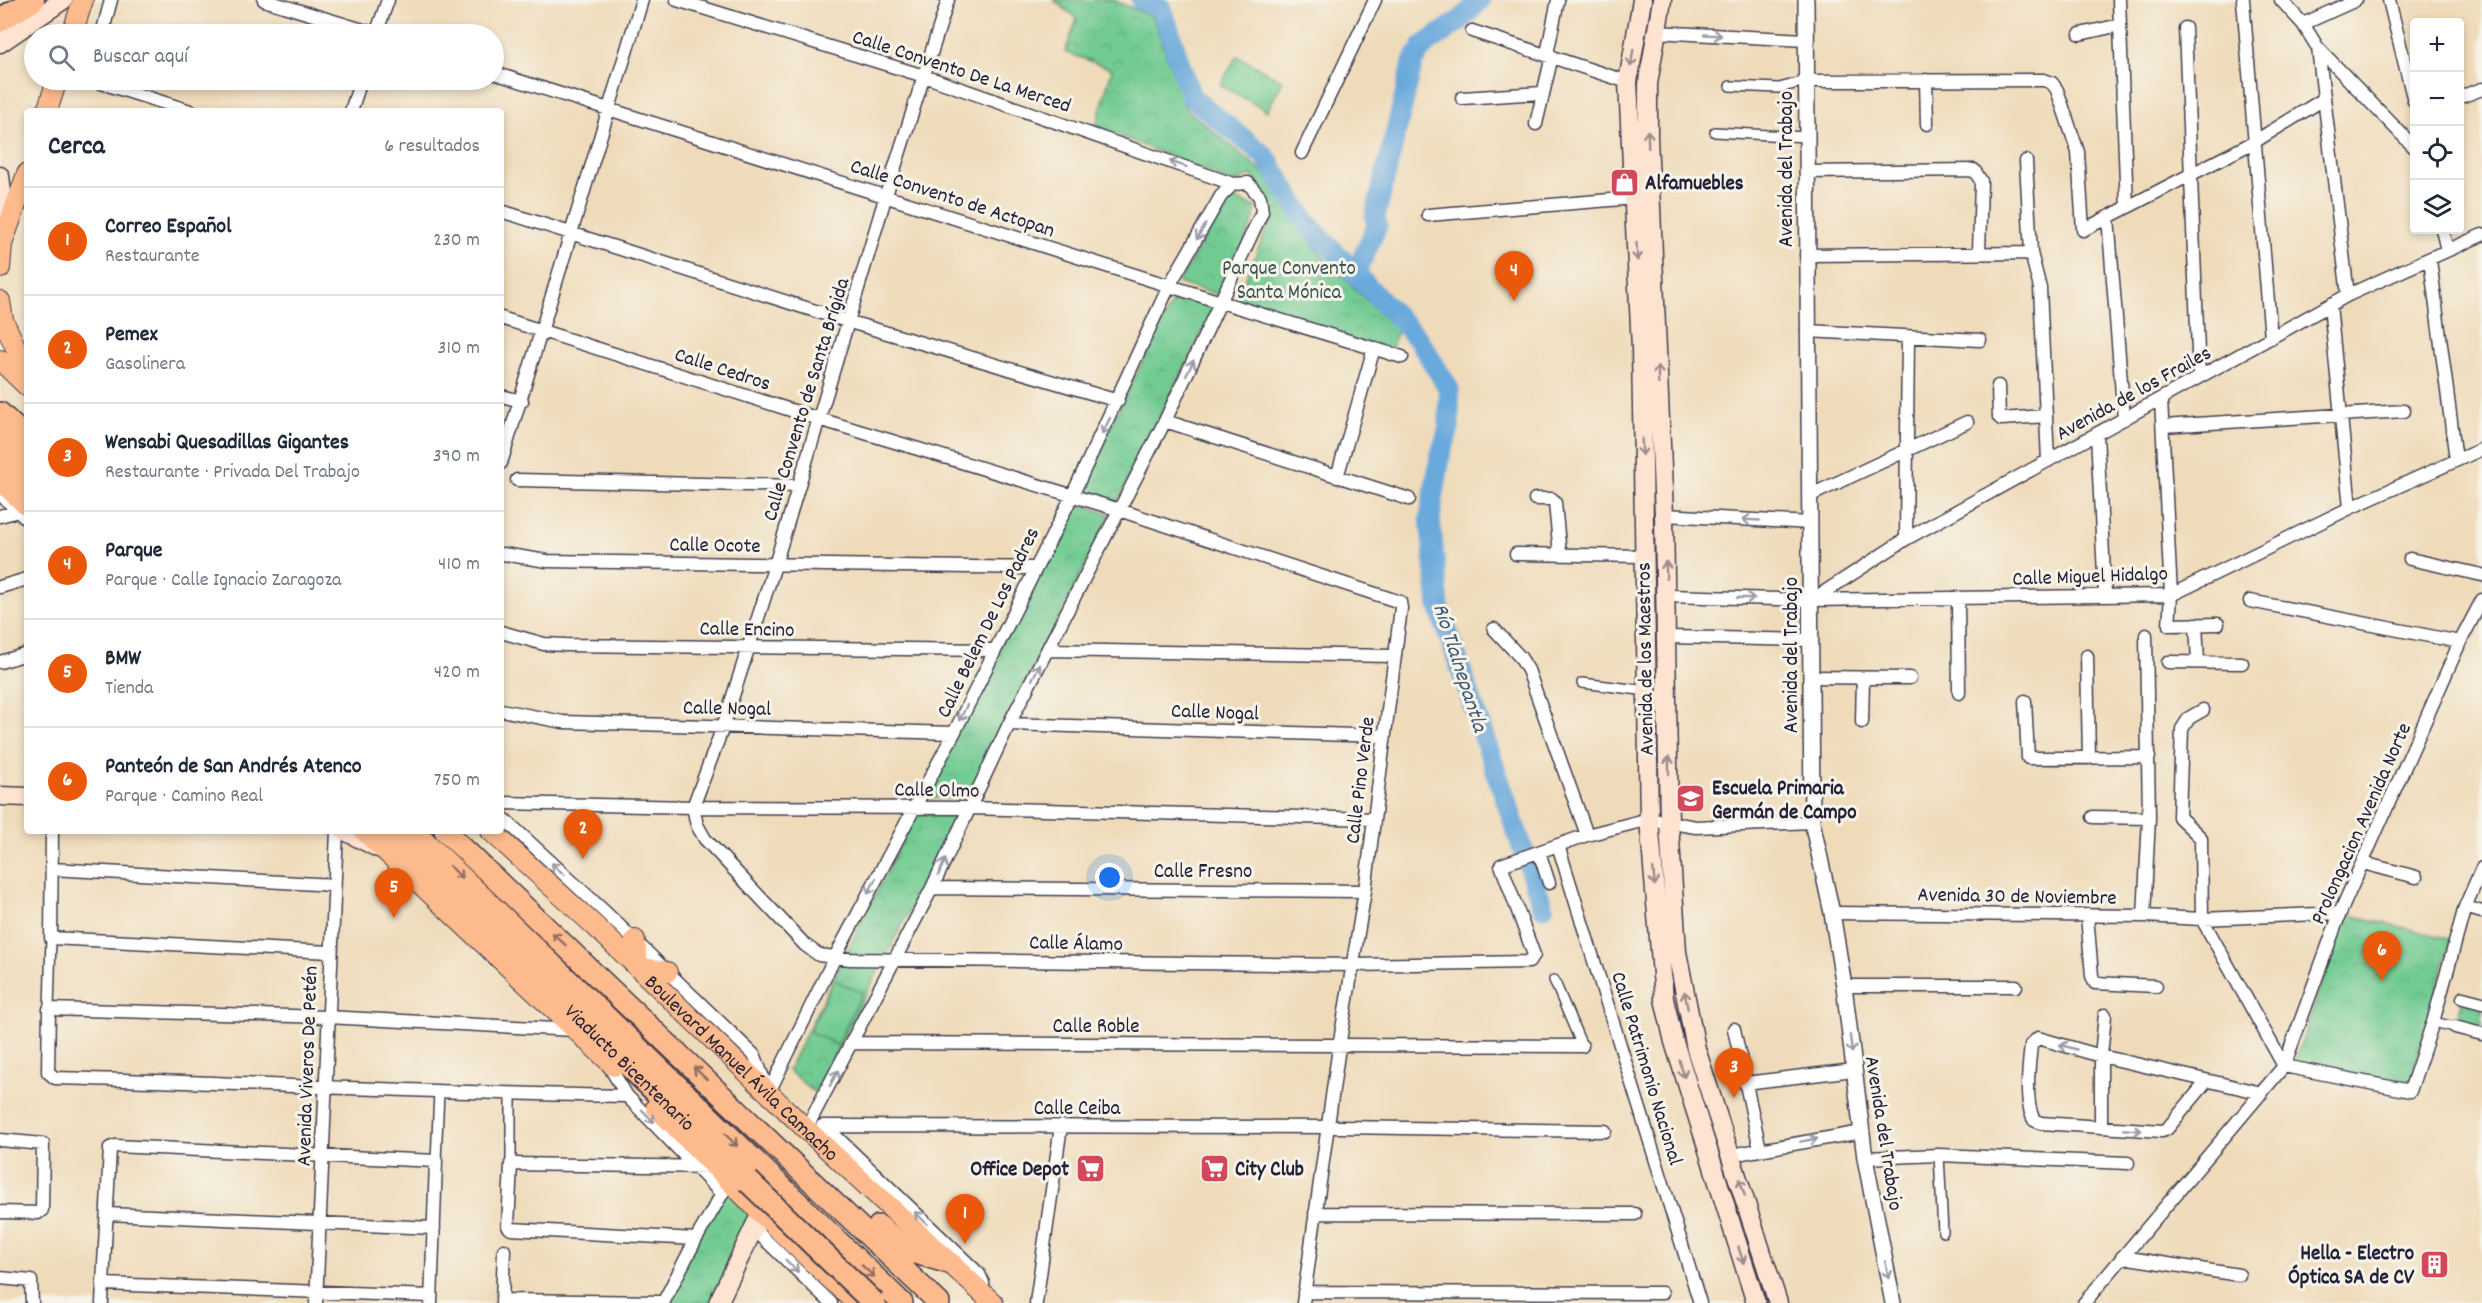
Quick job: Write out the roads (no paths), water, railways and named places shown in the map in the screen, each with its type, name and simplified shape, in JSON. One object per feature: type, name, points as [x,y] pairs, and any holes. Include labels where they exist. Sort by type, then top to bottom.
[{"type":"highway","points":[[0,20],[33,0]]},
{"type":"highway","points":[[0,413],[24,435]]},
{"type":"highway","points":[[0,431],[24,454]]},
{"type":"highway","points":[[0,456],[18,498]]},
{"type":"highway","points":[[417,834],[833,1239],[902,1303]]},
{"type":"highway","name":"Boulevard Manuel Ávila Camacho","points":[[447,834],[804,1171],[939,1303]]},
{"type":"highway","name":"Viaducto Bicentenario","points":[[386,841],[874,1303]]},
{"type":"highway","points":[[804,1171],[834,1185],[909,1251],[952,1264]]},
{"type":"highway","points":[[778,1228],[833,1239]]},
{"type":"main road","points":[[28,24],[63,0]]},
{"type":"main road","points":[[75,24],[83,0]]},
{"type":"main road","name":"Avenida de los Maestros","points":[[1642,0],[1628,82],[1641,348],[1649,819],[1664,999],[1687,1087],[1756,1303]]},
{"type":"main road","name":"Avenida de los Maestros","points":[[1662,0],[1648,84],[1648,137],[1667,596],[1669,824],[1677,952],[1696,1049],[1778,1303]]},
{"type":"main road","points":[[0,43],[24,27]]},
{"type":"main road","points":[[48,108],[54,90]]},
{"type":"main road","points":[[0,176],[3,201],[0,268]]},
{"type":"main road","points":[[2,244],[24,182]]},
{"type":"main road","points":[[0,301],[3,320],[24,366]]},
{"type":"main road","points":[[0,360],[24,383]]},
{"type":"main road","points":[[0,796],[24,797]]},
{"type":"main road","points":[[357,834],[386,841]]},
{"type":"main road","points":[[371,834],[386,841],[574,1030],[600,1053],[723,1181],[758,1221],[778,1228],[856,1303]]},
{"type":"main road","name":"Boulevard Manuel Ávila Camacho","points":[[494,834],[769,1092],[816,1128],[988,1298]]},
{"type":"main road","points":[[635,940],[638,967],[668,972]]},
{"type":"main road","points":[[720,1302],[758,1221]]},
{"type":"street","points":[[105,24],[111,0]]},
{"type":"street","points":[[264,0],[343,24]]},
{"type":"street","points":[[379,24],[387,0]]},
{"type":"street","points":[[504,455],[642,0]]},
{"type":"street","name":"Calle Convento De La Merced","points":[[677,0],[924,76],[1233,184]]},
{"type":"street","name":"Calle Convento de Santa Brígida","points":[[693,807],[723,726],[775,565],[850,322],[886,195],[948,0]]},
{"type":"street","points":[[1302,153],[1375,0]]},
{"type":"street","points":[[1536,124],[1558,0]]},
{"type":"street","name":"Avenida del Trabajo","points":[[1806,0],[1806,255],[1812,822],[1832,913],[1844,986],[1865,1158],[1893,1303]]},
{"type":"street","points":[[2119,0],[2127,207]]},
{"type":"street","points":[[2243,0],[2271,338]]},
{"type":"street","points":[[2281,0],[2303,24],[2318,48],[2410,142]]},
{"type":"street","points":[[2303,24],[2356,0]]},
{"type":"street","points":[[2389,0],[2410,82]]},
{"type":"street","points":[[2080,34],[2120,25]]},
{"type":"street","points":[[2185,28],[2199,377]]},
{"type":"street","points":[[1472,31],[1628,82]]},
{"type":"street","points":[[1655,32],[1806,40]]},
{"type":"street","points":[[2318,48],[2348,295]]},
{"type":"street","name":"Calle Convento de Actopan","points":[[504,76],[609,111],[886,195],[1222,303],[1402,357]]},
{"type":"street","points":[[1926,80],[1927,124]]},
{"type":"street","points":[[1730,86],[1779,88],[1806,81],[2044,80],[2052,83],[2057,90],[2078,152],[2083,230],[2254,142],[2324,99]]},
{"type":"street","points":[[2464,96],[2482,89]]},
{"type":"street","points":[[124,90],[181,108]]},
{"type":"street","points":[[352,108],[358,90]]},
{"type":"street","points":[[1462,98],[1542,93]]},
{"type":"street","points":[[1715,132],[1806,137]]},
{"type":"street","points":[[2026,161],[2031,253],[2040,288],[2048,461]]},
{"type":"street","points":[[1806,172],[1974,170],[1981,181],[1979,253]]},
{"type":"street","points":[[988,1298],[979,1274],[816,1128],[853,1043],[932,888],[968,808],[1165,421],[1222,303],[1262,212],[1260,197],[1248,183],[1233,184]]},
{"type":"street","name":"Calle Belem De Los Padres","points":[[769,1092],[835,957],[954,733],[993,650],[1072,496],[1118,401],[1169,286],[1221,196],[1233,184]]},
{"type":"street","points":[[1428,215],[1634,198]]},
{"type":"street","points":[[504,212],[850,322],[1118,401]]},
{"type":"street","points":[[2108,217],[2124,419]]},
{"type":"street","points":[[2443,234],[2447,250]]},
{"type":"street","name":"Avenida de los Frailes","points":[[1811,600],[1906,539],[2348,295],[2482,235]]},
{"type":"street","points":[[1806,255],[2031,253]]},
{"type":"street","points":[[2430,260],[2456,460]]},
{"type":"street","points":[[2330,305],[2339,416],[2350,507]]},
{"type":"street","name":"Calle Cedros","points":[[504,319],[819,419],[1072,496]]},
{"type":"street","points":[[1807,331],[1980,340]]},
{"type":"street","points":[[1906,539],[1905,451],[1908,337]]},
{"type":"street","points":[[1337,477],[1374,348]]},
{"type":"street","points":[[1998,386],[1999,417],[2001,419],[2046,416]]},
{"type":"street","points":[[504,397],[522,401]]},
{"type":"street","points":[[2161,399],[2171,595],[2169,625],[2218,624]]},
{"type":"street","points":[[2163,426],[2404,411]]},
{"type":"street","points":[[1165,421],[1409,499]]},
{"type":"street","points":[[1809,496],[1967,422]]},
{"type":"street","points":[[2097,434],[2105,596]]},
{"type":"street","name":"Calle Miguel Hidalgo","points":[[1667,596],[1811,600],[2171,595],[2350,507],[2482,449]]},
{"type":"street","points":[[517,480],[799,486]]},
{"type":"street","name":"Calle Pino Verde","points":[[1072,496],[1397,600],[1401,608],[1365,891],[1339,1047],[1304,1298]]},
{"type":"street","points":[[0,516],[18,498]]},
{"type":"street","points":[[1535,499],[1554,501],[1560,555]]},
{"type":"street","points":[[1664,515],[1810,522]]},
{"type":"street","name":"Calle Ocote","points":[[504,554],[547,561],[1035,568]]},
{"type":"street","points":[[1516,554],[1644,556]]},
{"type":"street","points":[[2410,559],[2482,575]]},
{"type":"street","points":[[0,587],[24,580]]},
{"type":"street","points":[[1958,598],[1959,693]]},
{"type":"street","name":"Prolongacion Avenida Norte","points":[[2084,1303],[2284,1066],[2340,913],[2460,642],[2482,600]]},
{"type":"street","points":[[2250,601],[2460,642]]},
{"type":"street","points":[[2196,624],[2198,662]]},
{"type":"street","points":[[1494,629],[1520,657],[1528,670],[1587,835]]},
{"type":"street","name":"Calle Encino","points":[[504,633],[544,644],[993,650]]},
{"type":"street","points":[[2144,912],[2150,757],[2146,635]]},
{"type":"street","points":[[1668,637],[1811,640]]},
{"type":"street","points":[[1047,650],[1394,656]]},
{"type":"street","points":[[0,662],[24,655]]},
{"type":"street","points":[[2087,656],[2090,758]]},
{"type":"street","points":[[2169,662],[2242,663]]},
{"type":"street","points":[[1811,677],[1910,678]]},
{"type":"street","points":[[1862,722],[1863,678]]},
{"type":"street","points":[[1582,683],[1648,691]]},
{"type":"street","points":[[2025,701],[2028,758],[2150,757]]},
{"type":"street","points":[[2203,710],[2189,718],[2182,729],[2179,817],[2201,838],[2202,919],[2284,1066],[2410,1091],[2433,1022],[2465,907],[2482,868]]},
{"type":"street","name":"Calle Nogal","points":[[504,711],[563,722],[954,733]]},
{"type":"street","name":"Calle Nogal","points":[[1010,724],[1384,736]]},
{"type":"street","name":"Calle Olmo","points":[[504,803],[693,807],[968,808],[1373,819]]},
{"type":"street","name":"Calle Álamo","points":[[693,807],[697,825],[705,838],[805,945],[819,954],[835,957],[894,960],[1354,965],[1529,962],[1534,955],[1502,865],[1535,854]]},
{"type":"street","points":[[2093,817],[2149,818]]},
{"type":"street","points":[[504,819],[635,940],[755,1056],[769,1092]]},
{"type":"street","points":[[1549,883],[1535,854],[1587,835],[1649,819],[1696,827],[1812,822]]},
{"type":"street","points":[[52,834],[48,1071],[55,1078],[325,1085],[439,1092],[627,1096]]},
{"type":"street","name":"Avenida Viveros De Petén","points":[[316,1298],[337,834]]},
{"type":"street","name":"Calle Patrimonio Nacional","points":[[1558,845],[1700,1303]]},
{"type":"street","points":[[2363,863],[2416,878]]},
{"type":"street","points":[[52,869],[333,885]]},
{"type":"street","name":"Calle Fresno","points":[[932,888],[1365,891]]},
{"type":"street","points":[[2465,907],[2482,912]]},
{"type":"street","name":"Avenida 30 de Noviembre","points":[[1832,913],[2087,915],[2144,912],[2202,919],[2340,913]]},
{"type":"street","points":[[2087,915],[2092,976],[2095,983],[2156,986]]},
{"type":"street","points":[[51,938],[330,952]]},
{"type":"street","points":[[1554,980],[1582,1046]]},
{"type":"street","points":[[1844,986],[2016,986]]},
{"type":"street","points":[[2463,998],[2482,1003]]},
{"type":"street","points":[[50,1009],[327,1017],[574,1030]]},
{"type":"street","points":[[2101,1127],[2101,1056],[2105,1015]]},
{"type":"street","points":[[2433,1022],[2482,1034]]},
{"type":"street","points":[[1734,1029],[1760,1149]]},
{"type":"street","points":[[2207,1081],[2164,1130],[2041,1123],[2034,1120],[2031,1113],[2028,1071],[2031,1045],[2034,1039],[2262,1093]]},
{"type":"street","name":"Calle Roble","points":[[853,1043],[1339,1047],[1582,1046]]},
{"type":"street","points":[[600,1053],[627,1096],[695,1167],[723,1181]]},
{"type":"street","points":[[1745,1083],[1854,1070]]},
{"type":"street","points":[[103,1284],[316,1298],[431,1299],[439,1092]]},
{"type":"street","points":[[511,1094],[508,1226],[511,1229],[696,1239]]},
{"type":"street","points":[[1036,1303],[1061,1126]]},
{"type":"street","name":"Calle Ceiba","points":[[816,1128],[1328,1127],[1605,1131]]},
{"type":"street","points":[[1731,1155],[1862,1132]]},
{"type":"street","points":[[0,1140],[43,1144],[42,1210],[38,1213],[0,1212]]},
{"type":"street","points":[[102,1303],[110,1148],[115,1146],[436,1161]]},
{"type":"street","points":[[1865,1158],[1940,1155],[2128,1163]]},
{"type":"street","points":[[1940,1155],[1943,1232]]},
{"type":"street","points":[[511,1164],[695,1167],[723,1181]]},
{"type":"street","points":[[504,1250],[502,1301],[663,1303],[723,1181]]},
{"type":"street","points":[[1315,1213],[1635,1214]]},
{"type":"street","points":[[107,1214],[434,1228]]},
{"type":"street","points":[[758,1221],[831,1303]]},
{"type":"street","points":[[2122,1257],[2239,1275]]},
{"type":"street","points":[[0,1278],[28,1279],[33,1284],[32,1303]]},
{"type":"street","points":[[1304,1298],[1662,1293]]},
{"type":"waterway","name":"Río Tlalnepantla","points":[[1141,0],[1162,9],[1191,97],[1265,156],[1306,222],[1419,340],[1449,389],[1449,428],[1440,457],[1430,518],[1439,607],[1543,907]]},
{"type":"waterway","points":[[1355,275],[1377,226],[1375,217],[1413,62],[1423,46],[1462,19],[1480,0]]},
{"type":"place","name":"Alfamuebles","points":[[1624,182]]},
{"type":"place","name":"Parque","points":[[1514,301]]},
{"type":"place","name":"Escuela Primaria Germán de Campo","points":[[1691,799]]},
{"type":"place","name":"Pemex","points":[[583,859]]},
{"type":"place","name":"BMW","points":[[394,918]]},
{"type":"place","name":"Panteón de San Andrés Atenco","points":[[2382,981]]},
{"type":"place","name":"Wensabi Quesadillas Gigantes","points":[[1734,1098]]},
{"type":"place","name":"Office Depot","points":[[1090,1168]]},
{"type":"place","name":"City Club","points":[[1214,1168]]},
{"type":"place","name":"Correo Español","points":[[965,1244]]},
{"type":"place","name":"Hella - Electro Óptica SA de CV","points":[[2435,1264]]},
{"type":"park label","name":"Parque Convento Santa Mónica","points":[[1289,279]]}]
